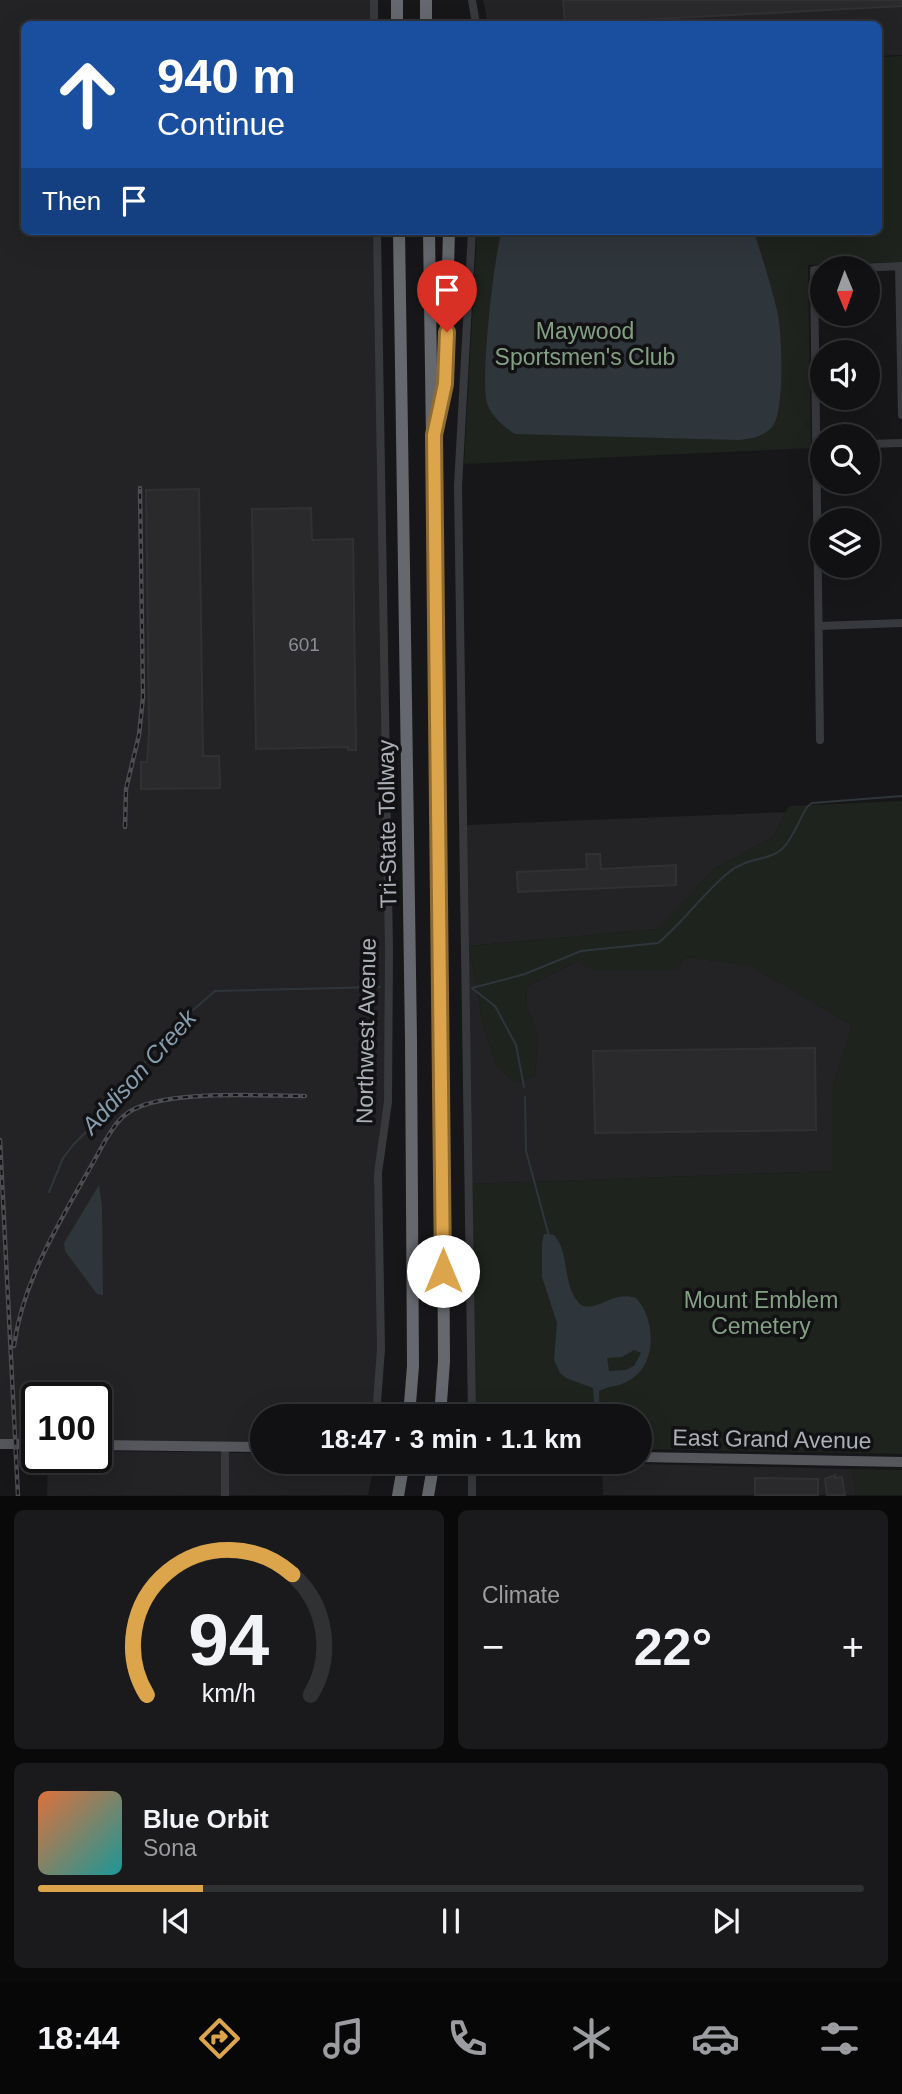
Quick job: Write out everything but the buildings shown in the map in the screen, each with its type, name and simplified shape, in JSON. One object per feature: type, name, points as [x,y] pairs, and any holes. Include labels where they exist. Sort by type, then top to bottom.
[{"type":"highway","points":[[397,0],[397,21]]},
{"type":"highway","points":[[426,0],[426,21]]},
{"type":"highway","name":"Tri-State Tollway","points":[[399,235],[411,1082],[413,1366],[410,1404]]},
{"type":"highway","points":[[429,235],[443,1201],[444,1361],[441,1404]]},
{"type":"highway","points":[[434,435],[445,384],[450,235]]},
{"type":"highway","points":[[398,1496],[402,1474]]},
{"type":"highway","points":[[428,1496],[432,1474]]},
{"type":"main road","points":[[0,1444],[21,1444]]},
{"type":"main road","points":[[112,1445],[250,1447]]},
{"type":"main road","name":"East Grand Avenue","points":[[652,1457],[902,1462]]},
{"type":"street","points":[[374,0],[374,21]]},
{"type":"street","points":[[472,0],[475,21]]},
{"type":"street","name":"Northwest Avenue","points":[[377,235],[389,950],[388,1102],[378,1173],[381,1349],[377,1404]]},
{"type":"street","points":[[472,235],[458,456],[458,499],[472,1404]]},
{"type":"street","points":[[880,267],[901,266],[902,415]]},
{"type":"street","points":[[819,326],[820,424]]},
{"type":"street","points":[[880,444],[902,443]]},
{"type":"street","points":[[820,494],[820,740]]},
{"type":"street","points":[[819,626],[902,623]]},
{"type":"street","points":[[225,1446],[225,1496]]},
{"type":"street","points":[[472,1474],[472,1496]]},
{"type":"shaded area","points":[[0,0],[374,0],[374,21],[21,21],[21,235],[377,235],[388,1102],[378,1173],[381,1349],[377,1404],[250,1404],[250,1447],[112,1444],[112,1382],[21,1382],[21,1443],[0,1442]]},
{"type":"shaded area","points":[[483,0],[902,0],[902,55],[882,56],[882,21],[487,21]]},
{"type":"shaded area","name":"Maywood Sportsmen's Club","points":[[501,235],[755,235],[773,294],[779,325],[781,391],[772,427],[760,435],[738,440],[515,434],[498,421],[487,403],[485,391],[489,318]]},
{"type":"shaded area","points":[[786,812],[773,837],[714,869],[658,929],[469,946],[482,1019],[496,1066],[516,1082],[535,1076],[538,1036],[527,1008],[526,987],[578,961],[677,970],[684,957],[749,965],[852,1025],[832,1091],[833,1171],[470,1184],[466,825]]},
{"type":"shaded area","points":[[99,1185],[102,1207],[103,1295],[97,1294],[65,1251],[64,1243]]},
{"type":"shaded area","points":[[544,1234],[554,1235],[563,1251],[571,1289],[581,1305],[593,1306],[627,1296],[636,1298],[647,1316],[651,1339],[647,1360],[629,1381],[599,1391],[600,1404],[594,1404],[593,1388],[566,1378],[560,1373],[554,1360],[557,1323],[542,1277]],"holes":[[[634,1350],[641,1353],[634,1366],[626,1370],[609,1371],[607,1358],[622,1357]]]},
{"type":"shaded area","points":[[112,1451],[250,1453],[250,1474],[372,1474],[368,1495],[47,1496],[48,1473],[112,1473]]},
{"type":"shaded area","points":[[652,1464],[852,1469],[856,1495],[603,1495],[602,1474],[652,1474]]},
{"type":"green space","name":"Maywood Sportsmen's Club","points":[[902,56],[902,262],[880,263],[880,256],[810,256],[810,448],[464,464],[477,235],[882,235],[882,57]]},
{"type":"green space","name":"Mount Emblem Cemetery","points":[[902,801],[902,1454],[652,1449],[652,1404],[475,1404],[470,1184],[832,1171],[832,1091],[852,1025],[749,965],[684,957],[677,970],[592,970],[578,961],[526,987],[527,1008],[538,1036],[535,1076],[516,1082],[496,1066],[482,1019],[469,946],[657,929],[714,869],[773,837],[789,806]]},
{"type":"green space","points":[[852,1469],[902,1470],[902,1495],[856,1495]]},
{"type":"waterway","points":[[472,988],[525,974],[581,951],[658,943],[728,873],[742,864],[771,856],[782,849],[812,803],[902,796]]},
{"type":"waterway","name":"Addison Creek","points":[[49,1192],[63,1158],[73,1145],[109,1109],[170,1030],[215,991],[380,987]]},
{"type":"waterway","name":"Addison Creek","points":[[473,989],[495,1006],[516,1045],[524,1087]]},
{"type":"waterway","name":"Addison Creek","points":[[525,1097],[526,1151],[549,1236]]},
{"type":"railway","points":[[125,827],[126,789],[139,735],[143,697],[140,488]]},
{"type":"railway","points":[[14,1346],[28,1292],[50,1240],[105,1141],[125,1115],[145,1105],[188,1097],[305,1096]]},
{"type":"railway","points":[[0,1140],[18,1496]]},
{"type":"route","points":[[443,1271],[434,435],[445,384],[447,332]]}]
